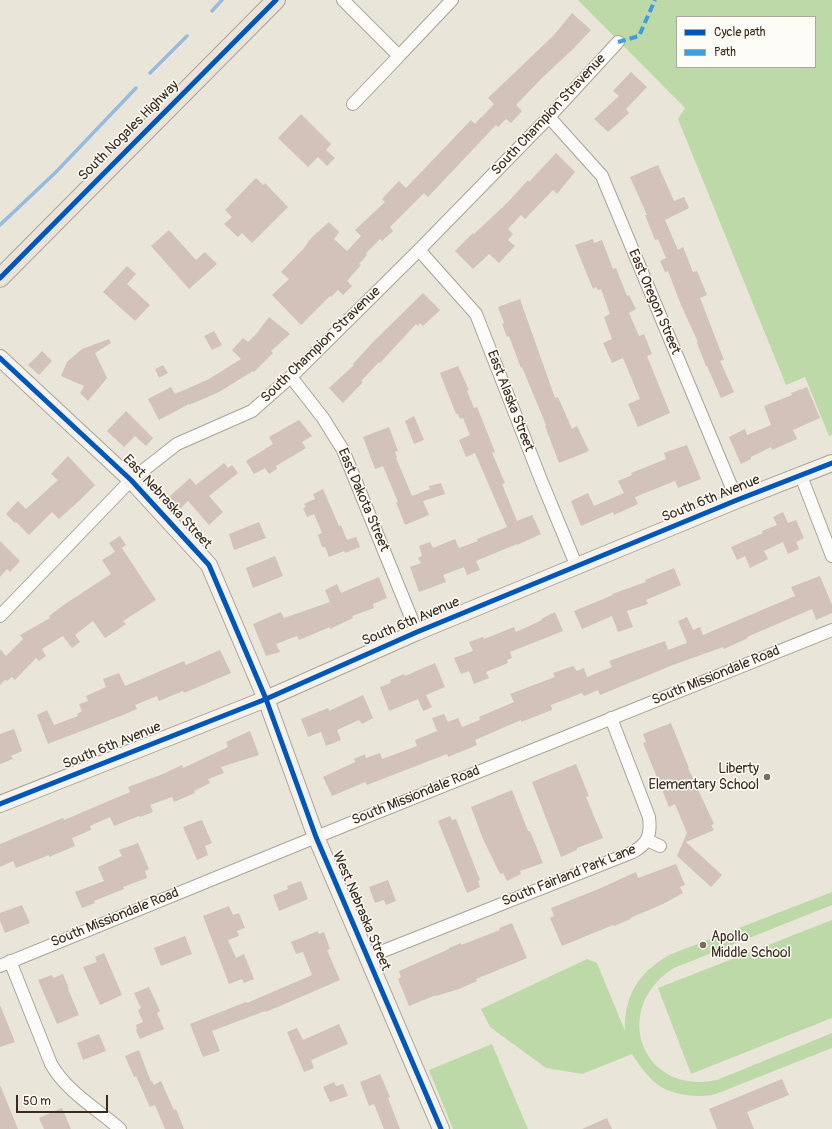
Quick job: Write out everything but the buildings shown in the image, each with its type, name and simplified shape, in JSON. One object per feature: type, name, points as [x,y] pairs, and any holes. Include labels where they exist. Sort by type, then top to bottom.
[{"type":"main road","name":"South Nogales Highway","points":[[0,278],[276,0]]},
{"type":"street","points":[[343,0],[399,56]]},
{"type":"street","points":[[353,104],[452,0]]},
{"type":"street","name":"South Champion Stravenue","points":[[0,616],[132,480],[177,444],[252,411],[290,377],[419,250],[549,117],[618,42]]},
{"type":"street","name":"East Oregon Street","points":[[549,117],[602,176],[737,500]]},
{"type":"street","name":"East Alaska Street","points":[[419,250],[476,314],[577,567]]},
{"type":"street","name":"East Nebraska Street","points":[[0,358],[132,480],[209,565],[266,699]]},
{"type":"street","name":"East Dakota Street","points":[[290,377],[323,418],[342,450],[417,632]]},
{"type":"street","name":"South 6th Avenue","points":[[0,804],[266,699],[417,632],[737,500],[832,463]]},
{"type":"street","points":[[801,476],[832,556]]},
{"type":"street","name":"South Missiondale Road","points":[[5,963],[316,836],[832,630]]},
{"type":"street","name":"West Nebraska Street","points":[[266,699],[316,836],[441,1129]]},
{"type":"street","name":"South Fairland Park Lane","points":[[368,957],[634,852],[644,845],[647,840],[650,825],[649,817],[611,718]]},
{"type":"street","points":[[647,840],[660,846]]},
{"type":"street","points":[[5,963],[57,1074],[70,1090],[104,1114],[120,1129]]},
{"type":"green space","points":[[578,0],[832,0],[832,435],[829,436],[805,377],[786,385],[678,119],[685,108]]},
{"type":"green space","points":[[832,892],[832,905],[674,968],[654,985],[643,1005],[639,1025],[643,1045],[653,1062],[669,1075],[691,1081],[717,1080],[832,1033],[832,1048],[716,1094],[691,1096],[666,1089],[658,1085],[649,1077],[632,1054],[582,1074],[546,1068],[490,1027],[481,1009],[587,959],[597,963],[625,1031],[625,1018],[630,996],[641,978],[658,962],[669,955]]},
{"type":"green space","points":[[832,920],[832,1018],[691,1074],[658,988]]},
{"type":"green space","points":[[492,1044],[528,1129],[453,1129],[429,1070]]},
{"type":"waterway","points":[[212,11],[222,0]]},
{"type":"waterway","points":[[150,73],[187,36]]},
{"type":"waterway","points":[[0,225],[56,172],[136,88]]},
{"type":"marked path","points":[[618,42],[639,36],[655,0]]},
{"type":"cycle path","points":[[0,278],[276,0]]},
{"type":"cycle path","points":[[0,358],[131,480],[209,565],[266,699],[316,837],[441,1129]]},
{"type":"cycle path","points":[[0,804],[266,699],[417,632],[737,500],[832,463]]},
{"type":"place","name":"Liberty Elementary School","points":[[767,777]]},
{"type":"place","name":"Apollo Middle School","points":[[703,945]]}]
